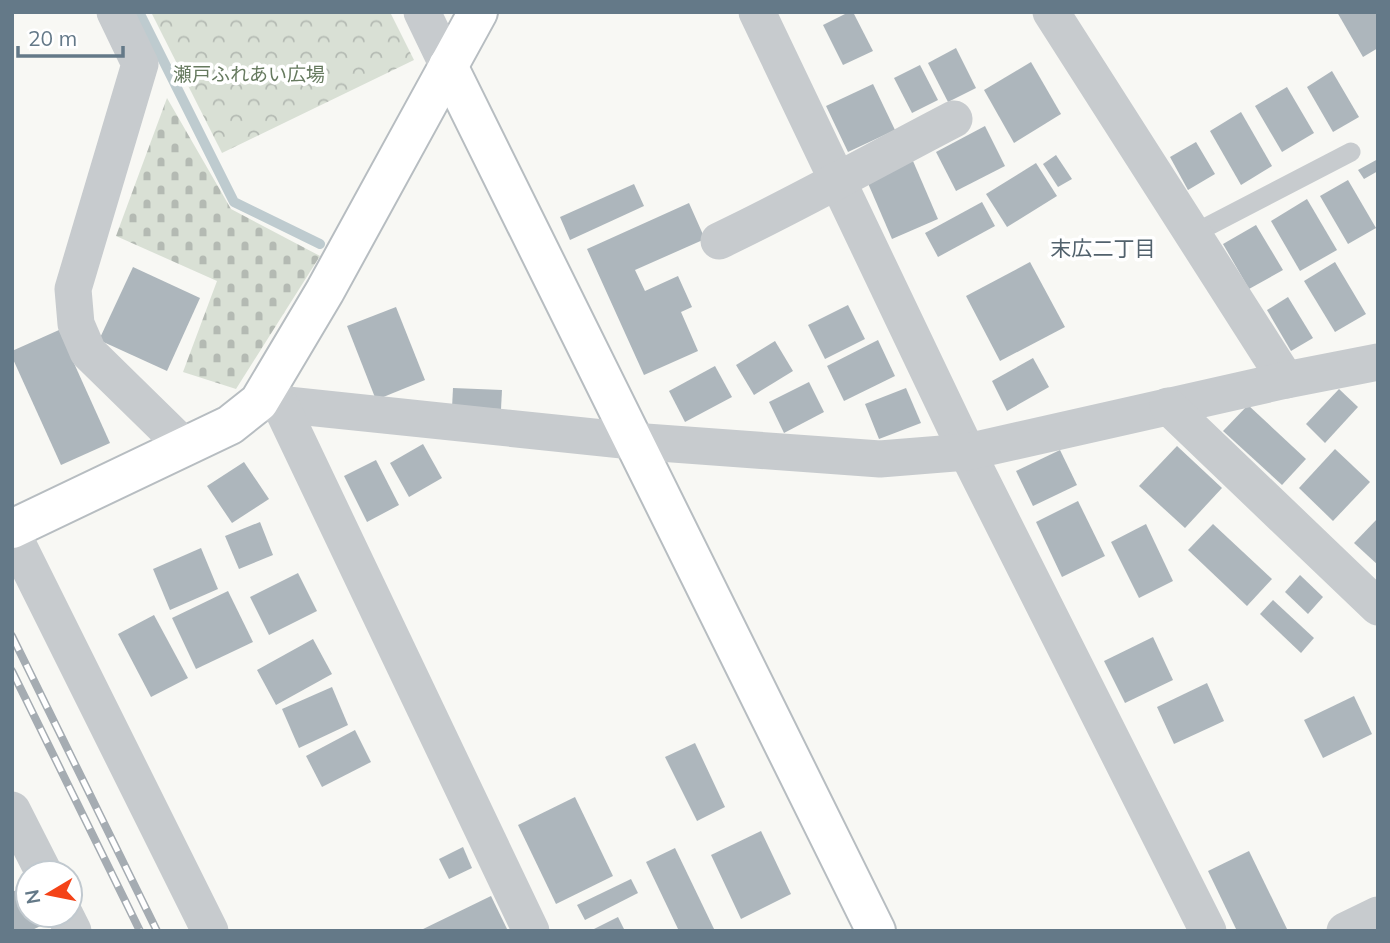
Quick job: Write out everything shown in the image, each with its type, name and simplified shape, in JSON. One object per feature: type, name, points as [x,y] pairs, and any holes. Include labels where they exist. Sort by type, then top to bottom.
[{"type":"street","points":[[115,12],[140,64],[73,289],[76,324],[88,352],[185,447]]},
{"type":"street","points":[[422,12],[876,931]]},
{"type":"street","points":[[270,404],[325,291],[478,12]]},
{"type":"street","points":[[757,12],[828,186],[950,453],[1208,931]]},
{"type":"street","points":[[1051,12],[1286,380]]},
{"type":"street","points":[[719,241],[954,119]]},
{"type":"street","points":[[210,931],[12,531],[270,404],[632,441],[880,459],[950,453],[1378,362]]},
{"type":"street","points":[[270,404],[531,931]]},
{"type":"street","points":[[1168,406],[1378,607]]},
{"type":"street","points":[[12,810],[37,859]]},
{"type":"street","points":[[1345,931],[1378,915]]},
{"type":"lane","points":[[1193,234],[1351,152]]},
{"type":"green space","name":"瀬戸ふれあい広場","points":[[151,12],[390,12],[414,60],[222,153]]},
{"type":"green space","points":[[167,98],[231,209],[320,256],[236,389],[183,372],[217,281],[116,236]]},
{"type":"building","points":[[853,12],[873,51],[843,65],[823,25]]},
{"type":"building","points":[[1337,12],[1378,12],[1378,48],[1363,57]]},
{"type":"building","points":[[956,48],[976,88],[948,102],[928,63]]},
{"type":"building","points":[[1031,62],[1061,114],[1014,143],[984,90]]},
{"type":"building","points":[[920,65],[938,100],[912,113],[894,78]]},
{"type":"building","points":[[1332,71],[1359,117],[1333,132],[1307,87]]},
{"type":"building","points":[[873,84],[895,130],[848,152],[826,106]]},
{"type":"building","points":[[1287,87],[1314,133],[1282,152],[1255,106]]},
{"type":"building","points":[[1241,112],[1272,166],[1241,185],[1210,131]]},
{"type":"building","points":[[985,126],[1005,166],[956,191],[936,152]]},
{"type":"building","points":[[1196,142],[1215,174],[1188,190],[1170,157]]},
{"type":"building","points":[[1056,155],[1072,179],[1058,187],[1043,164]]},
{"type":"building","points":[[1378,159],[1378,171],[1364,179],[1358,170]]},
{"type":"building","points":[[913,161],[938,219],[892,239],[867,181]]},
{"type":"building","points":[[1036,163],[1057,196],[1007,227],[986,194]]},
{"type":"building","points":[[1348,180],[1376,228],[1348,244],[1320,196]]},
{"type":"building","points":[[634,184],[644,206],[570,240],[560,217]]},
{"type":"building","points":[[1307,199],[1337,250],[1300,271],[1271,221]]},
{"type":"building","points":[[982,202],[995,226],[938,257],[925,233]]},
{"type":"building","points":[[689,203],[705,239],[635,270],[645,291],[678,276],[692,307],[681,312],[698,351],[644,375],[587,249]]},
{"type":"building","points":[[1256,225],[1283,270],[1249,289],[1223,244]]},
{"type":"building","points":[[1030,262],[1065,327],[1000,361],[966,296]]},
{"type":"building","points":[[1335,262],[1366,314],[1335,332],[1304,281]]},
{"type":"building","points":[[133,267],[200,298],[167,371],[99,340]]},
{"type":"building","points":[[1288,297],[1313,338],[1291,351],[1267,310]]},
{"type":"building","points":[[848,305],[865,339],[825,359],[808,325]]},
{"type":"building","points":[[396,307],[425,380],[376,400],[347,326]]},
{"type":"building","points":[[59,330],[110,443],[61,465],[12,357],[12,351]]},
{"type":"building","points":[[878,340],[895,376],[844,401],[827,366]]},
{"type":"building","points":[[775,341],[793,371],[754,395],[736,365]]},
{"type":"building","points":[[1033,358],[1049,387],[1007,411],[992,381]]},
{"type":"building","points":[[715,366],[732,397],[685,422],[669,391]]},
{"type":"building","points":[[809,382],[824,412],[784,433],[769,402]]},
{"type":"building","points":[[453,388],[502,390],[501,409],[452,408]]},
{"type":"building","points":[[906,388],[921,423],[879,439],[865,404]]},
{"type":"building","points":[[1339,389],[1358,407],[1325,443],[1306,424]]},
{"type":"building","points":[[1248,405],[1306,459],[1282,485],[1223,431]]},
{"type":"building","points":[[423,444],[442,478],[409,497],[390,463]]},
{"type":"building","points":[[1177,446],[1222,488],[1185,528],[1139,486]]},
{"type":"building","points":[[1335,449],[1370,482],[1333,521],[1299,488]]},
{"type":"building","points":[[1060,450],[1077,485],[1033,506],[1016,471]]},
{"type":"building","points":[[376,460],[399,505],[367,522],[344,476]]},
{"type":"building","points":[[244,462],[269,499],[232,523],[207,486]]},
{"type":"building","points":[[1078,501],[1105,556],[1062,577],[1036,522]]},
{"type":"building","points":[[1378,518],[1378,565],[1354,543]]},
{"type":"building","points":[[260,522],[273,555],[239,569],[225,536]]},
{"type":"building","points":[[1146,524],[1173,581],[1139,598],[1111,542]]},
{"type":"building","points":[[1213,524],[1272,579],[1247,606],[1188,550]]},
{"type":"building","points":[[201,548],[218,589],[170,610],[153,569]]},
{"type":"building","points":[[298,573],[317,611],[269,635],[250,597]]},
{"type":"building","points":[[1300,575],[1323,597],[1308,614],[1285,592]]},
{"type":"building","points":[[228,591],[253,642],[196,669],[172,618]]},
{"type":"building","points":[[1273,600],[1314,638],[1301,653],[1260,614]]},
{"type":"building","points":[[154,615],[188,678],[151,697],[118,634]]},
{"type":"building","points":[[1153,637],[1173,680],[1125,703],[1104,661]]},
{"type":"building","points":[[313,639],[332,674],[276,705],[257,670]]},
{"type":"building","points":[[1207,683],[1224,721],[1174,744],[1157,707]]},
{"type":"building","points":[[332,687],[348,725],[299,748],[282,709]]},
{"type":"building","points":[[1354,696],[1372,734],[1323,758],[1304,720]]},
{"type":"building","points":[[355,730],[371,762],[322,787],[306,756]]},
{"type":"building","points":[[695,743],[725,807],[697,821],[665,757]]},
{"type":"building","points":[[575,797],[613,876],[556,904],[518,825]]},
{"type":"building","points":[[761,831],[791,894],[741,919],[711,855]]},
{"type":"building","points":[[463,847],[472,868],[449,879],[439,859]]},
{"type":"building","points":[[675,848],[715,931],[679,931],[646,862]]},
{"type":"building","points":[[1249,851],[1288,931],[1237,931],[1208,871]]},
{"type":"building","points":[[631,879],[638,893],[585,920],[577,905]]},
{"type":"building","points":[[14,891],[14,929],[34,929],[12,931]]},
{"type":"building","points":[[491,896],[508,931],[419,931]]},
{"type":"building","points":[[618,917],[625,931],[590,931]]},
{"type":"waterway","points":[[139,12],[234,202],[320,244]]},
{"type":"railway","points":[[12,636],[157,931]]},
{"type":"railway","points":[[12,671],[140,931]]},
{"type":"district","name":"末広二丁目","points":[[1103,249]]}]
